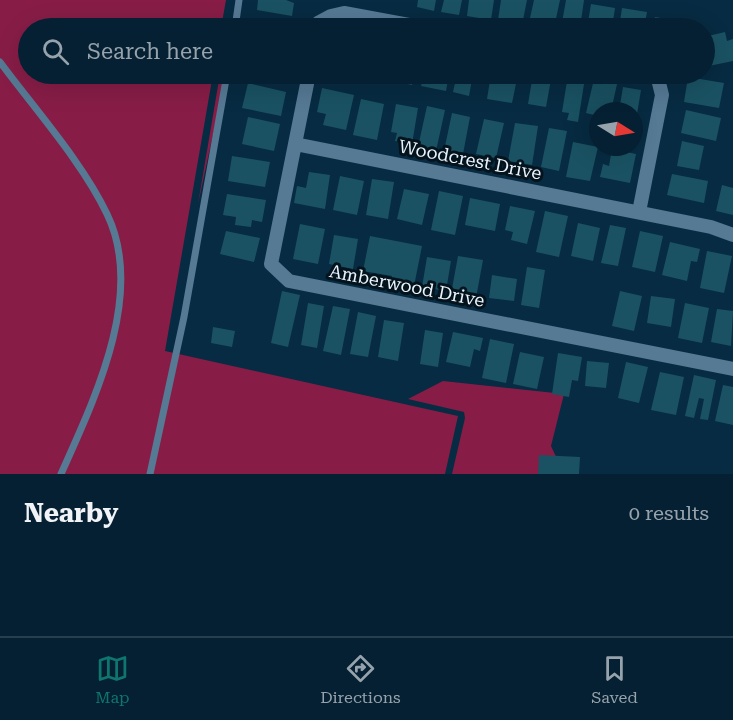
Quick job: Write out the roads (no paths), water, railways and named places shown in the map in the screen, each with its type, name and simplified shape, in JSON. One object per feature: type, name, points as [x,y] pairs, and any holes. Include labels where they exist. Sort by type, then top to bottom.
[{"type":"street","points":[[327,18],[344,13],[371,18]]},
{"type":"street","name":"Amberwood Drive","points":[[307,84],[271,264],[289,281],[733,369]]},
{"type":"street","points":[[659,84],[662,95],[639,212],[711,227],[733,235]]},
{"type":"street","name":"Woodcrest Drive","points":[[295,144],[639,212]]},
{"type":"lane","points":[[236,18],[239,0]]},
{"type":"lane","points":[[0,62],[89,182],[107,214],[120,255],[120,300],[104,368],[94,400],[61,474]]},
{"type":"lane","points":[[150,474],[184,317],[225,84]]}]
